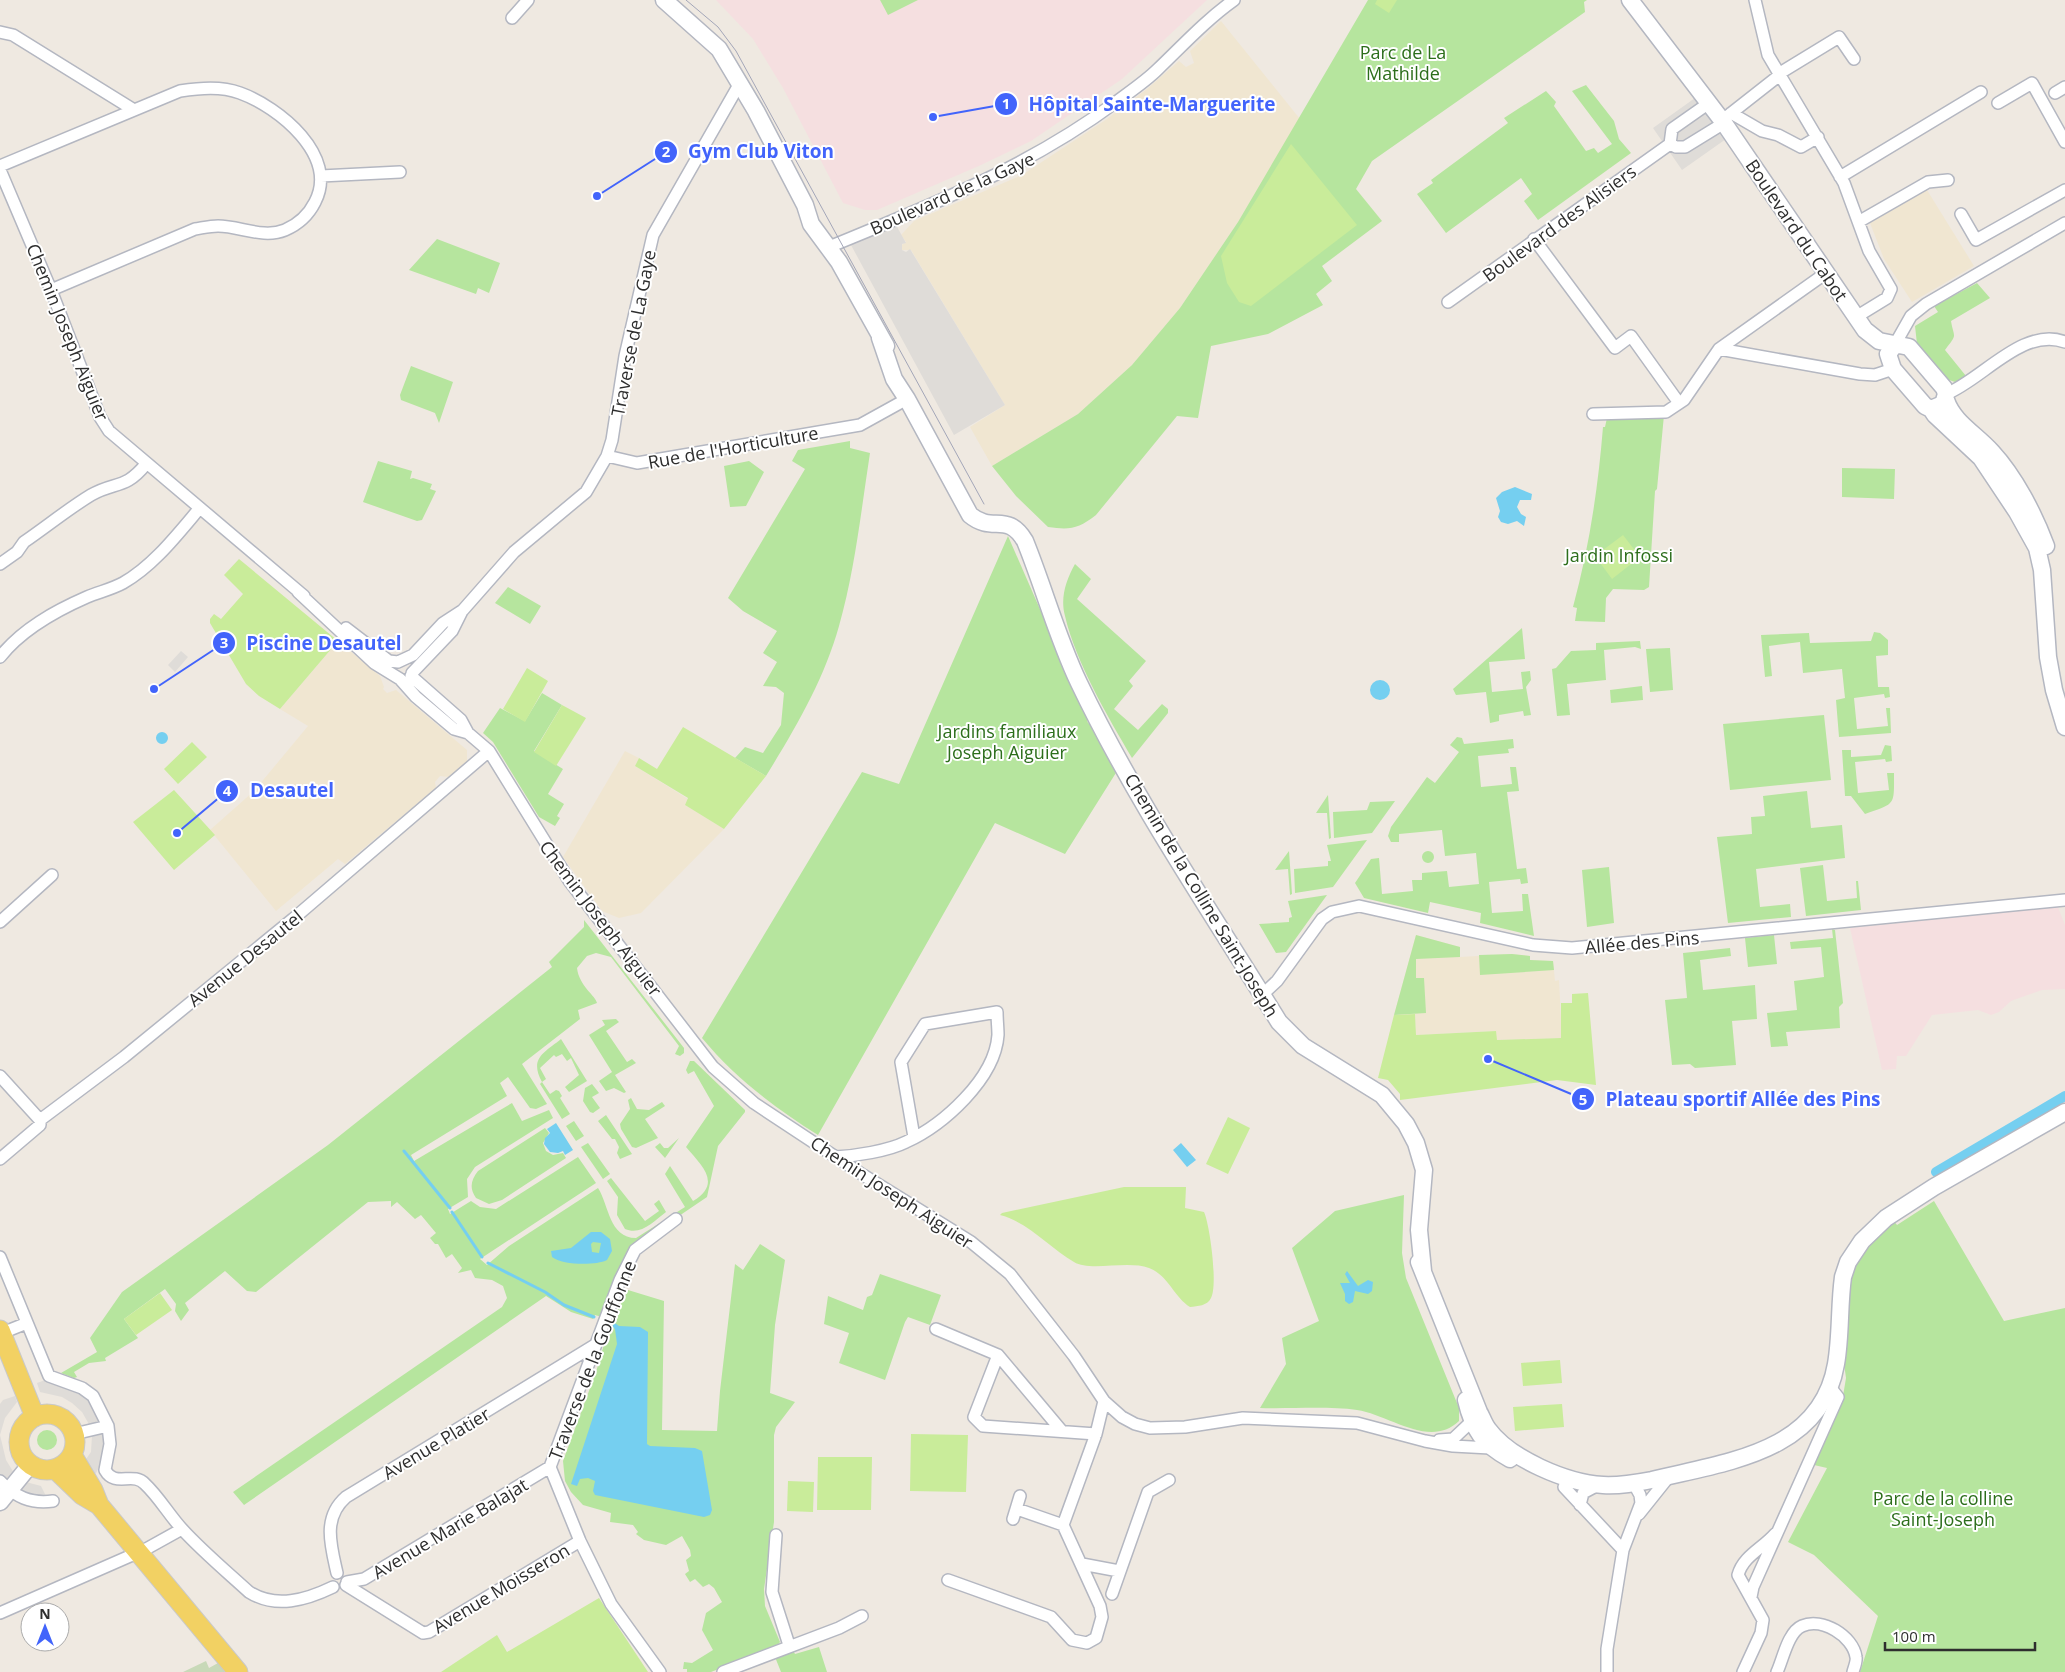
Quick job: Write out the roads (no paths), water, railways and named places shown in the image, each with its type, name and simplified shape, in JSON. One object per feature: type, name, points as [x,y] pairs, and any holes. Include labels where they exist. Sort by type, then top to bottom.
[{"type":"main road","points":[[1,1332],[35,1417]]},
{"type":"main road","points":[[44,1414],[54,1415],[62,1419],[74,1434],[72,1455],[62,1466],[55,1469],[41,1470],[30,1465],[21,1454],[19,1440],[24,1426],[35,1417],[44,1414]]},
{"type":"main road","points":[[72,1455],[93,1490],[99,1505],[238,1672]]},
{"type":"main road","points":[[55,1469],[82,1495],[99,1505]]},
{"type":"street","points":[[512,18],[528,0]]},
{"type":"street","name":"Chemin de la Colline Saint-Joseph","points":[[664,0],[719,49],[740,83],[805,205],[813,212],[829,247],[908,384],[907,399],[970,514],[983,523],[1010,524],[1017,528],[1025,541],[1078,683],[1145,809],[1279,1022],[1293,1038],[1382,1095],[1397,1111],[1412,1135],[1422,1159],[1424,1170],[1419,1230],[1423,1271],[1490,1448],[1531,1472],[1564,1487],[1581,1499],[1636,1487],[1768,1449],[1789,1438],[1822,1406],[1830,1387],[1837,1363],[1843,1277],[1848,1262],[1862,1241],[1886,1218],[1934,1187],[2065,1112]]},
{"type":"street","name":"Boulevard de la Gaye","points":[[829,247],[1000,175],[1041,152],[1109,107],[1157,70],[1214,14],[1234,0]]},
{"type":"street","name":"Boulevard du Cabot","points":[[1630,0],[1709,103],[1726,119],[1856,317],[1874,338],[1897,349]]},
{"type":"street","points":[[1755,0],[1764,45],[1840,177],[1860,221],[1869,251],[1890,288],[1887,298],[1856,317]]},
{"type":"street","points":[[0,32],[13,35],[134,110]]},
{"type":"street","points":[[1709,103],[1672,129],[1670,144],[1676,147],[1685,147],[1726,119],[1780,74],[1839,38],[1854,59]]},
{"type":"street","name":"Traverse de La Gaye","points":[[607,456],[612,440],[625,356],[653,235],[740,83]]},
{"type":"street","points":[[1998,103],[2032,83],[2065,142]]},
{"type":"street","points":[[0,166],[180,91],[199,88],[221,89],[240,93],[264,104],[282,117],[309,145],[317,157],[321,176],[319,195],[311,209],[300,222],[286,230],[270,234],[218,226],[195,229],[51,290]]},
{"type":"street","points":[[1840,177],[1981,92]]},
{"type":"street","points":[[1726,119],[1778,135],[1801,147],[1818,137]]},
{"type":"street","name":"Boulevard des Alisiers","points":[[1448,302],[1670,144]]},
{"type":"street","name":"Chemin Joseph Aiguier","points":[[0,170],[51,290],[100,418],[109,431],[298,592],[389,661],[410,663],[405,676]]},
{"type":"street","points":[[321,176],[400,172]]},
{"type":"street","points":[[1860,221],[1928,182],[1948,180]]},
{"type":"street","points":[[1961,214],[1976,240],[2065,190]]},
{"type":"street","points":[[1719,348],[1860,374],[1875,375],[1897,349],[1911,316],[1926,304],[2065,223]]},
{"type":"street","points":[[1534,239],[1615,348],[1630,336],[1679,403]]},
{"type":"street","points":[[1594,414],[1666,412],[1684,400],[1719,348],[1826,273]]},
{"type":"street","points":[[1931,409],[1940,406],[1946,397],[1960,389],[1997,361],[2026,344],[2042,339],[2065,342]]},
{"type":"street","points":[[1897,349],[1946,397],[1956,419],[1991,451],[2007,474],[2037,526],[2050,559],[2056,656],[2065,696]]},
{"type":"street","points":[[1897,349],[1921,403],[1931,409],[1981,458],[2021,520],[2041,559],[2048,657],[2054,690],[2065,727]]},
{"type":"street","name":"Rue de l'Horticulture","points":[[607,456],[637,463],[860,425],[907,399]]},
{"type":"street","points":[[463,610],[444,623],[413,656],[395,666],[405,676],[452,631],[463,610],[514,552],[586,492],[607,456]]},
{"type":"street","points":[[1981,458],[1988,461],[2000,472],[2007,474]]},
{"type":"street","points":[[0,564],[17,552],[24,542],[91,495],[128,482],[146,464]]},
{"type":"street","points":[[0,657],[22,634],[51,615],[87,597],[121,584],[136,574],[162,550],[199,509]]},
{"type":"street","points":[[2021,520],[2037,526]]},
{"type":"street","name":"Chemin Joseph Aiguier","points":[[298,592],[374,663],[405,676],[461,720],[468,733],[489,751],[570,882],[713,1066],[754,1103],[835,1157],[971,1242],[1010,1274],[1074,1356],[1104,1401],[1122,1417],[1135,1424],[1150,1428],[1185,1426],[1243,1418],[1357,1422],[1425,1441],[1453,1446],[1490,1448]]},
{"type":"street","name":"Avenue Desautel","points":[[0,1159],[40,1125],[40,1120],[124,1057],[345,876],[381,841],[489,751]]},
{"type":"street","points":[[0,922],[52,875]]},
{"type":"street","name":"Allée des Pins","points":[[1262,995],[1277,981],[1322,919],[1332,912],[1359,906],[1533,945],[1572,948],[2065,900]]},
{"type":"street","points":[[835,1157],[851,1156],[897,1145],[914,1137],[948,1116],[974,1089],[989,1065],[998,1037],[997,1012],[926,1024],[901,1062],[914,1137]]},
{"type":"street","points":[[0,1076],[40,1120]]},
{"type":"street","name":"Traverse de la Gouffonne","points":[[660,1672],[611,1604],[580,1541],[550,1467],[620,1280],[635,1250],[676,1219]]},
{"type":"street","points":[[0,1257],[49,1376],[82,1388],[92,1396],[108,1426],[110,1444],[105,1470],[108,1475],[121,1480],[133,1478],[145,1483],[182,1529],[249,1592],[258,1598],[278,1602],[296,1601],[333,1587],[342,1589],[347,1584],[343,1574],[337,1573],[331,1580],[333,1587]]},
{"type":"street","points":[[1,1332],[27,1323]]},
{"type":"street","points":[[936,1329],[998,1355],[1061,1430]]},
{"type":"street","name":"Avenue Platier","points":[[337,1573],[330,1523],[337,1505],[346,1497],[595,1345]]},
{"type":"street","points":[[998,1355],[974,1416],[984,1426],[1096,1434]]},
{"type":"street","points":[[1750,1597],[1838,1397],[1830,1387]]},
{"type":"street","points":[[948,1580],[1051,1617],[1072,1640],[1086,1643],[1096,1638],[1102,1617],[1082,1564],[1063,1525],[1096,1434],[1104,1401]]},
{"type":"street","name":"Chemin de la Colline Saint-Joseph","points":[[1482,1425],[1512,1452],[1578,1482],[1636,1487]]},
{"type":"street","name":"Chemin Joseph Aiguier","points":[[1425,1441],[1453,1438],[1482,1425]]},
{"type":"street","points":[[74,1434],[108,1426]]},
{"type":"street","points":[[30,1465],[3,1491],[30,1501],[53,1501]]},
{"type":"street","name":"Avenue Marie Balajat","points":[[347,1584],[364,1579],[550,1467]]},
{"type":"street","points":[[1635,1520],[1672,1476]]},
{"type":"street","points":[[1112,1594],[1148,1492],[1169,1480]]},
{"type":"street","name":"Chemin de la Colline Saint-Joseph","points":[[1581,1499],[1598,1485]]},
{"type":"street","points":[[1607,1672],[1607,1649],[1623,1550],[1641,1503],[1636,1487]]},
{"type":"street","points":[[1020,1496],[1015,1514],[1063,1525]]},
{"type":"street","points":[[1581,1499],[1623,1550]]},
{"type":"street","points":[[1744,1672],[1761,1633],[1763,1620],[1739,1579],[1740,1568],[1779,1528]]},
{"type":"street","points":[[0,1613],[138,1552],[182,1529]]},
{"type":"street","points":[[776,1535],[772,1592],[790,1645]]},
{"type":"street","name":"Avenue Moisseron","points":[[347,1584],[424,1633],[429,1632],[580,1541]]},
{"type":"street","points":[[1082,1564],[1119,1571]]},
{"type":"street","points":[[723,1672],[839,1628],[862,1616]]},
{"type":"street","points":[[1777,1672],[1793,1634],[1802,1626],[1816,1624],[1833,1629],[1850,1641],[1857,1658],[1854,1672]]},
{"type":"water","points":[[1515,487],[1532,494],[1531,500],[1520,500],[1517,507],[1521,514],[1526,517],[1524,526],[1517,521],[1508,524],[1501,522],[1498,517],[1500,511],[1496,498],[1502,492]]},
{"type":"water","points":[[1376,680],[1384,680],[1390,686],[1390,694],[1384,700],[1376,700],[1370,694],[1370,686]]},
{"type":"water","points":[[162,732],[168,738],[162,744],[156,738]]},
{"type":"water","points":[[556,1123],[573,1150],[565,1155],[563,1151],[558,1153],[550,1152],[544,1144],[545,1138],[550,1133],[547,1129]]},
{"type":"water","points":[[1181,1143],[1196,1160],[1187,1167],[1173,1150]]},
{"type":"water","points":[[591,1232],[601,1232],[610,1239],[612,1251],[607,1260],[595,1263],[563,1262],[552,1257],[551,1251],[571,1248]],"holes":[[[593,1242],[601,1243],[599,1253],[592,1252],[591,1244]]]},
{"type":"water","points":[[1347,1271],[1358,1286],[1368,1280],[1373,1282],[1372,1291],[1368,1294],[1355,1291],[1353,1302],[1349,1304],[1345,1301],[1345,1294],[1340,1283],[1350,1283],[1345,1274]]},
{"type":"water","points":[[615,1323],[619,1326],[640,1327],[648,1332],[647,1444],[650,1446],[695,1448],[702,1451],[712,1510],[710,1515],[704,1517],[595,1495],[593,1491],[595,1481],[588,1478],[580,1479],[577,1486],[571,1484],[617,1344],[615,1329],[612,1326]]},
{"type":"waterway","points":[[1936,1172],[2065,1096]]},
{"type":"waterway","points":[[404,1151],[450,1208]]},
{"type":"waterway","points":[[452,1212],[482,1257]]},
{"type":"waterway","points":[[488,1263],[545,1292],[564,1305],[594,1317]]},
{"type":"tram line","points":[[686,0],[718,27],[736,51],[984,504]]},
{"type":"place","name":"Hôpital Sainte-Marguerite","points":[[933,117]]},
{"type":"place","name":"Gym Club Viton","points":[[597,196]]},
{"type":"place","name":"Piscine Desautel","points":[[154,689]]},
{"type":"place","name":"Desautel","points":[[177,833]]},
{"type":"place","name":"Plateau sportif Allée des Pins","points":[[1488,1059]]},
{"type":"park label","name":"Parc de La Mathilde","points":[[1403,62]]},
{"type":"park label","name":"Jardin Infossi","points":[[1619,555]]},
{"type":"park label","name":"Jardins familiaux Joseph Aiguier","points":[[1007,741]]},
{"type":"park label","name":"Parc de la colline Saint-Joseph","points":[[1943,1508]]}]
